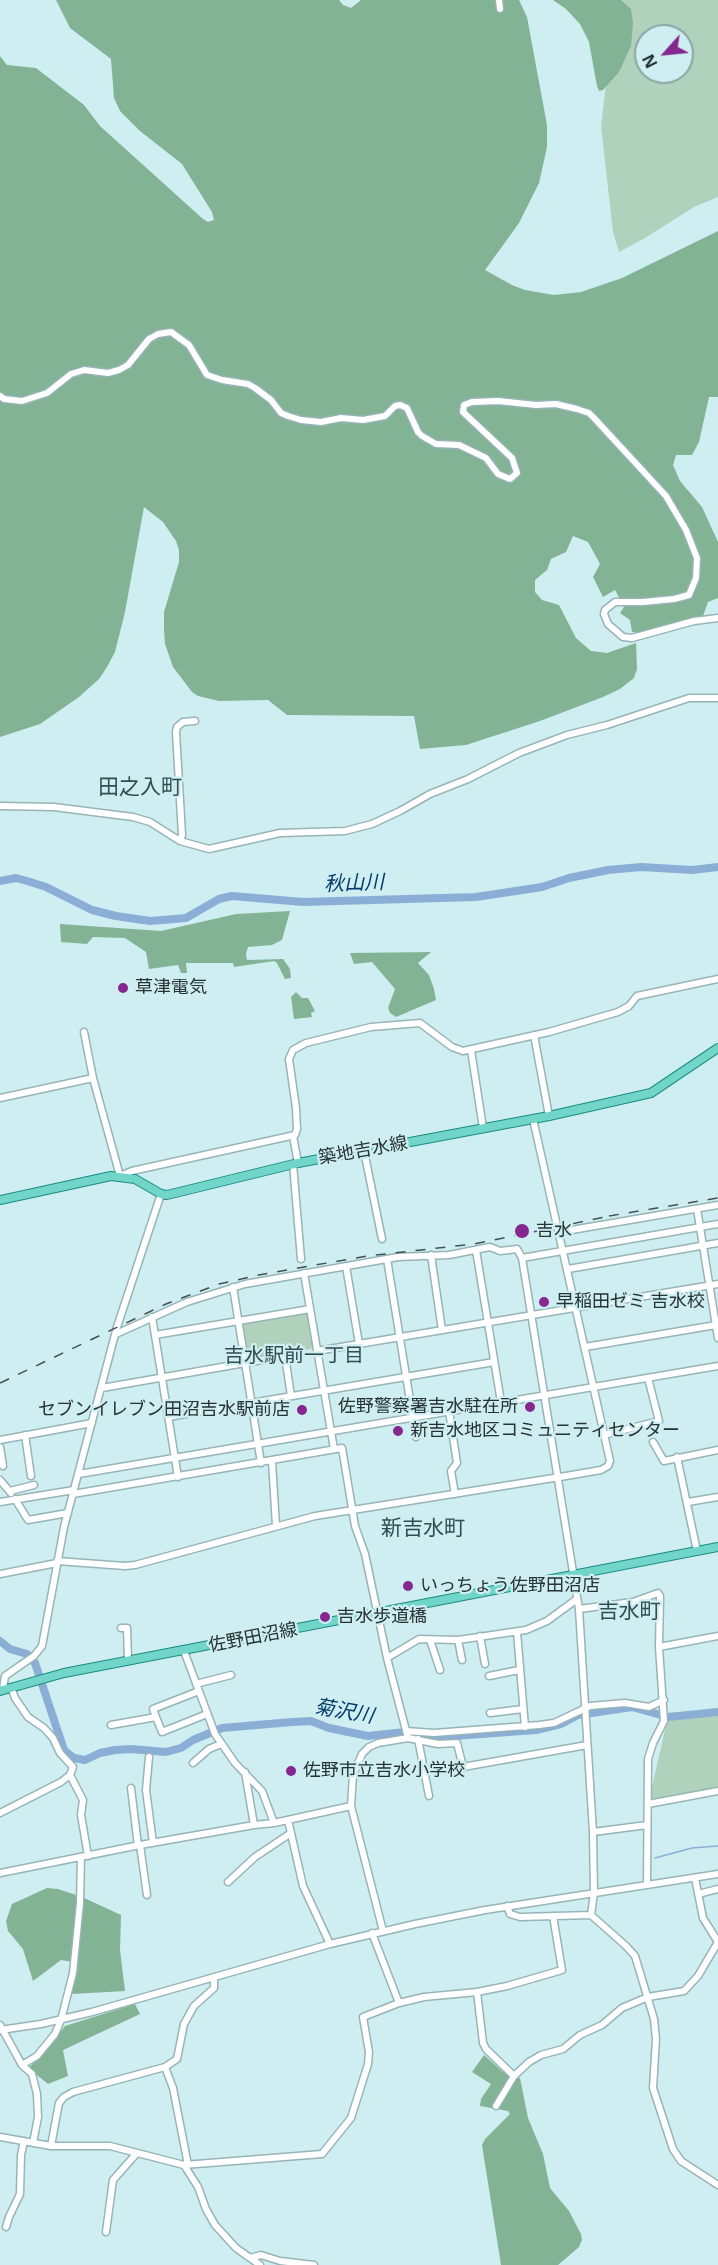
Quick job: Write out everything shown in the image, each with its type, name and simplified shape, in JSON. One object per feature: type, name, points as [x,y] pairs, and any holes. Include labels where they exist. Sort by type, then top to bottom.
[{"type":"main road","name":"築地吉水線","points":[[161,1194],[170,1194],[295,1163],[549,1116],[651,1093],[718,1048]]},
{"type":"main road","points":[[0,1200],[120,1176],[140,1181],[161,1194]]},
{"type":"main road","name":"佐野田沼線","points":[[5,1689],[64,1673],[718,1547]]},
{"type":"street","points":[[499,0],[500,9]]},
{"type":"street","points":[[0,396],[15,402],[22,401],[46,393],[71,374],[84,370],[108,373],[119,370],[128,365],[149,339],[158,334],[171,332],[189,345],[207,375],[222,381],[248,384],[271,400],[281,413],[288,417],[321,422],[341,418],[363,420],[385,416],[395,406],[400,405],[407,408],[422,436],[436,444],[459,445],[486,458],[502,477],[510,479],[518,470],[512,458],[464,412],[464,405],[472,402],[498,401],[536,405],[556,404],[577,409],[589,413],[666,496],[686,530],[697,558],[696,578],[689,595],[644,602],[615,602],[605,610],[604,614],[608,624],[623,637],[632,638],[694,621],[718,618]]},
{"type":"street","points":[[0,806],[54,807],[133,817],[150,822],[180,841],[209,849],[280,833],[345,831],[360,828],[400,811],[423,797],[468,779],[519,753],[567,735],[614,723],[689,698],[718,698]]},
{"type":"street","points":[[180,841],[182,836],[176,732],[177,727],[183,722],[195,721]]},
{"type":"street","points":[[301,1259],[293,1136],[297,1129],[296,1108],[289,1059],[293,1050],[300,1045],[371,1027],[420,1023],[452,1047],[463,1052],[618,1012],[629,1006],[636,996],[718,979]]},
{"type":"street","points":[[84,1032],[93,1078],[120,1176],[132,1171],[293,1136]]},
{"type":"street","points":[[534,1035],[549,1116]]},
{"type":"street","points":[[471,1050],[483,1128]]},
{"type":"street","points":[[0,1098],[93,1078]]},
{"type":"street","points":[[0,1574],[57,1562],[135,1565],[315,1516],[606,1468],[610,1461],[533,1119]]},
{"type":"street","points":[[364,1151],[382,1239]]},
{"type":"street","points":[[0,1813],[61,1782],[70,1775],[73,1767],[60,1753],[53,1738],[44,1728],[28,1717],[15,1698],[5,1689],[5,1677],[34,1656],[42,1646],[57,1562],[73,1492],[135,1268],[161,1194]]},
{"type":"street","points":[[560,1232],[718,1205]]},
{"type":"street","points":[[697,1209],[718,1338]]},
{"type":"street","points":[[522,1258],[718,1224]]},
{"type":"street","points":[[568,1269],[718,1243]]},
{"type":"street","points":[[116,1334],[187,1302],[233,1287],[387,1259],[431,1256],[490,1247],[500,1251],[515,1249],[520,1251],[579,1609],[593,1832],[594,1893],[591,1915]]},
{"type":"street","points":[[476,1250],[501,1402]]},
{"type":"street","points":[[431,1256],[442,1330]]},
{"type":"street","points":[[387,1259],[416,1437]]},
{"type":"street","points":[[346,1266],[359,1344]]},
{"type":"street","points":[[304,1274],[333,1449]]},
{"type":"street","points":[[317,1351],[718,1284]]},
{"type":"street","points":[[233,1287],[261,1462]]},
{"type":"street","points":[[155,1335],[310,1309]]},
{"type":"street","points":[[152,1317],[178,1477]]},
{"type":"street","points":[[585,1347],[716,1325]]},
{"type":"street","points":[[102,1388],[285,1356],[291,1396]]},
{"type":"street","points":[[168,1417],[494,1362]]},
{"type":"street","points":[[79,1474],[718,1366]]},
{"type":"street","points":[[604,1435],[659,1421],[648,1378]]},
{"type":"street","points":[[449,1411],[457,1463],[451,1471],[455,1494]]},
{"type":"street","points":[[0,1440],[92,1423]]},
{"type":"street","points":[[25,1435],[31,1476]]},
{"type":"street","points":[[653,1442],[664,1461],[718,1450]]},
{"type":"street","points":[[0,1447],[3,1466]]},
{"type":"street","points":[[0,1502],[178,1477],[342,1448],[354,1526],[365,1554],[387,1658],[407,1735]]},
{"type":"street","points":[[677,1457],[697,1551]]},
{"type":"street","points":[[272,1461],[276,1526]]},
{"type":"street","points":[[0,1480],[10,1491],[28,1520],[68,1513]]},
{"type":"street","points":[[10,1491],[34,1485]]},
{"type":"street","points":[[688,1502],[718,1497]]},
{"type":"street","points":[[579,1609],[633,1602],[658,1593],[664,1721],[648,1759],[647,1885]]},
{"type":"street","points":[[387,1658],[419,1639],[458,1640],[537,1627],[577,1599]]},
{"type":"street","points":[[121,1628],[127,1628],[128,1661]]},
{"type":"street","points":[[517,1632],[525,1727]]},
{"type":"street","points":[[480,1636],[485,1664]]},
{"type":"street","points":[[660,1647],[718,1636]]},
{"type":"street","points":[[430,1640],[440,1670]]},
{"type":"street","points":[[458,1640],[462,1660]]},
{"type":"street","points":[[184,1651],[215,1734],[235,1763],[262,1791],[274,1823]]},
{"type":"street","points":[[489,1676],[519,1670]]},
{"type":"street","points":[[196,1684],[231,1675]]},
{"type":"street","points":[[199,1691],[153,1709],[162,1732],[207,1714]]},
{"type":"street","points":[[383,1931],[351,1806],[351,1783],[362,1754],[369,1747],[407,1735],[525,1727],[554,1723],[586,1708],[625,1704],[649,1707],[664,1700]]},
{"type":"street","points":[[490,1713],[523,1709]]},
{"type":"street","points":[[111,1725],[156,1717]]},
{"type":"street","points":[[407,1735],[438,1744],[457,1743],[463,1767],[587,1745]]},
{"type":"street","points":[[418,1739],[429,1796]]},
{"type":"street","points":[[192,1763],[209,1749],[221,1744]]},
{"type":"street","points":[[150,1757],[146,1790],[153,1843]]},
{"type":"street","points":[[245,1772],[254,1825]]},
{"type":"street","points":[[22,2065],[37,2056],[55,2034],[73,1973],[84,1857],[81,1815],[83,1800],[70,1775]]},
{"type":"street","points":[[131,1788],[147,1895]]},
{"type":"street","points":[[648,1804],[718,1791]]},
{"type":"street","points":[[0,1874],[153,1843],[274,1823],[351,1806]]},
{"type":"street","points":[[288,1820],[303,1886],[330,1944]]},
{"type":"street","points":[[593,1832],[647,1825]]},
{"type":"street","points":[[228,1882],[255,1857],[291,1833]]},
{"type":"street","points":[[33,2143],[38,2117],[37,2094],[32,2074],[22,2065],[2,2028],[61,2020],[383,1931],[507,1906],[718,1874]]},
{"type":"street","points":[[496,2106],[514,2076],[529,2062],[541,2055],[562,2049],[580,2035],[602,2025],[617,2010],[648,1997],[684,1991],[690,1986],[718,1942],[703,1918],[695,1878]]},
{"type":"street","points":[[698,1894],[718,1889]]},
{"type":"street","points":[[507,1906],[508,1911],[513,1915],[591,1915],[635,1956],[654,2019],[656,2039],[652,2088],[673,2149],[681,2161],[718,2185]]},
{"type":"street","points":[[0,2138],[51,2146],[110,2146],[186,2165],[322,2154],[351,2118],[368,2064],[369,2052],[363,2017],[399,2003],[424,1997],[477,1992],[562,1970],[553,1916]]},
{"type":"street","points":[[372,1934],[399,2003]]},
{"type":"street","points":[[51,2146],[59,2103],[64,2097],[73,2092],[165,2067],[179,2057],[184,2024],[194,2006],[214,1988],[214,1978]]},
{"type":"street","points":[[477,1992],[486,2049],[514,2076]]},
{"type":"street","points":[[165,2067],[173,2088],[186,2165],[198,2187],[206,2209],[215,2225],[236,2248],[260,2265]]},
{"type":"street","points":[[6,2227],[20,2194],[21,2156],[24,2141]]},
{"type":"street","points":[[106,2232],[113,2180],[137,2153]]},
{"type":"street","points":[[250,2258],[261,2255],[280,2261],[314,2265]]},
{"type":"green space","points":[[56,0],[339,0],[343,5],[351,8],[361,0],[519,0],[527,17],[547,125],[547,147],[539,183],[519,223],[485,270],[525,290],[554,295],[581,292],[622,278],[718,231],[718,397],[709,397],[699,442],[692,455],[676,455],[673,465],[680,481],[702,507],[718,542],[718,598],[708,602],[703,616],[644,634],[632,632],[630,620],[620,613],[624,607],[615,590],[603,597],[593,577],[600,564],[588,542],[573,536],[566,552],[551,559],[547,570],[535,580],[535,592],[542,600],[559,605],[576,638],[591,651],[607,653],[636,643],[637,669],[634,678],[620,689],[603,697],[540,721],[466,745],[420,749],[414,716],[287,715],[268,700],[219,701],[198,696],[192,692],[173,667],[165,644],[164,612],[179,562],[179,550],[176,541],[163,522],[144,507],[125,612],[115,652],[107,667],[99,679],[79,697],[40,724],[0,737],[0,56],[7,65],[36,68],[84,105],[100,126],[203,219],[208,222],[214,220],[212,212],[182,164],[140,131],[120,111],[114,98],[111,59],[70,28]]},
{"type":"green space","points":[[553,0],[621,0],[631,9],[633,23],[631,46],[619,72],[603,90],[599,91],[597,86],[589,42],[580,24],[566,9]]},
{"type":"green space","points":[[588,0],[718,0],[718,197],[694,207],[619,252],[613,232],[601,126],[612,33]]},
{"type":"green space","points":[[290,911],[282,940],[272,945],[248,947],[246,954],[247,960],[283,959],[290,969],[291,978],[285,979],[274,961],[234,967],[233,963],[186,963],[187,973],[181,973],[178,965],[149,969],[146,952],[125,938],[93,937],[87,944],[61,942],[60,924],[161,931],[236,914]]},
{"type":"green space","points":[[431,952],[418,963],[429,975],[436,1000],[396,1017],[390,1013],[388,1008],[395,989],[372,962],[354,964],[350,953]]},
{"type":"green space","points":[[296,992],[302,998],[308,998],[315,1011],[311,1013],[312,1017],[294,1019],[291,997]]},
{"type":"green space","points":[[305,1312],[308,1314],[313,1346],[311,1349],[247,1359],[241,1325],[243,1323]]},
{"type":"green space","points":[[718,1711],[718,1791],[648,1804],[668,1717]]},
{"type":"green space","points":[[47,1888],[82,1897],[121,1915],[120,1950],[125,1991],[72,1994],[76,1968],[73,1962],[61,1960],[33,1981],[23,1949],[8,1931],[6,1921],[12,1904]]},
{"type":"green space","points":[[135,2004],[140,2014],[63,2050],[68,2076],[48,2084],[28,2068],[43,2055],[65,2026]]},
{"type":"green space","points":[[484,2055],[511,2079],[520,2078],[528,2118],[543,2154],[550,2188],[569,2211],[581,2234],[582,2240],[579,2247],[558,2265],[501,2265],[482,2145],[510,2114],[508,2111],[480,2106],[481,2099],[491,2084],[472,2072]]},
{"type":"waterway","name":"秋山川","points":[[0,881],[16,878],[46,887],[92,910],[150,921],[186,918],[219,899],[232,896],[303,902],[476,897],[542,887],[569,878],[608,870],[641,867],[692,870],[718,867]]},
{"type":"waterway","name":"菊沢川","points":[[0,1641],[10,1649],[27,1654],[35,1663],[64,1750],[74,1758],[85,1760],[100,1753],[115,1750],[166,1752],[181,1748],[193,1740],[222,1728],[292,1722],[311,1721],[329,1728],[368,1736],[405,1732],[416,1735],[454,1736],[536,1730],[561,1724],[578,1715],[632,1707],[668,1717],[718,1712]]},
{"type":"waterway","points":[[655,1858],[692,1848],[718,1846]]},
{"type":"railway","points":[[609,1216],[718,1198]]},
{"type":"railway","points":[[0,1383],[166,1304],[219,1284],[367,1256],[474,1244],[615,1215]]},
{"type":"place","name":"草津電気","points":[[123,988]]},
{"type":"place","name":"吉水","points":[[522,1231]]},
{"type":"place","name":"早稲田ゼミ 吉水校","points":[[544,1302]]},
{"type":"place","name":"佐野警察署吉水駐在所","points":[[530,1407]]},
{"type":"place","name":"セブンイレブン田沼吉水駅前店","points":[[302,1410]]},
{"type":"place","name":"新吉水地区コミュニティセンター","points":[[398,1431]]},
{"type":"place","name":"いっちょう佐野田沼店","points":[[408,1586]]},
{"type":"place","name":"吉水歩道橋","points":[[325,1617]]},
{"type":"place","name":"佐野市立吉水小学校","points":[[291,1771]]},
{"type":"district","name":"田之入町","points":[[140,788]]},
{"type":"district","name":"吉水駅前一丁目","points":[[294,1356]]},
{"type":"district","name":"新吉水町","points":[[423,1529]]},
{"type":"district","name":"吉水町","points":[[629,1612]]}]
